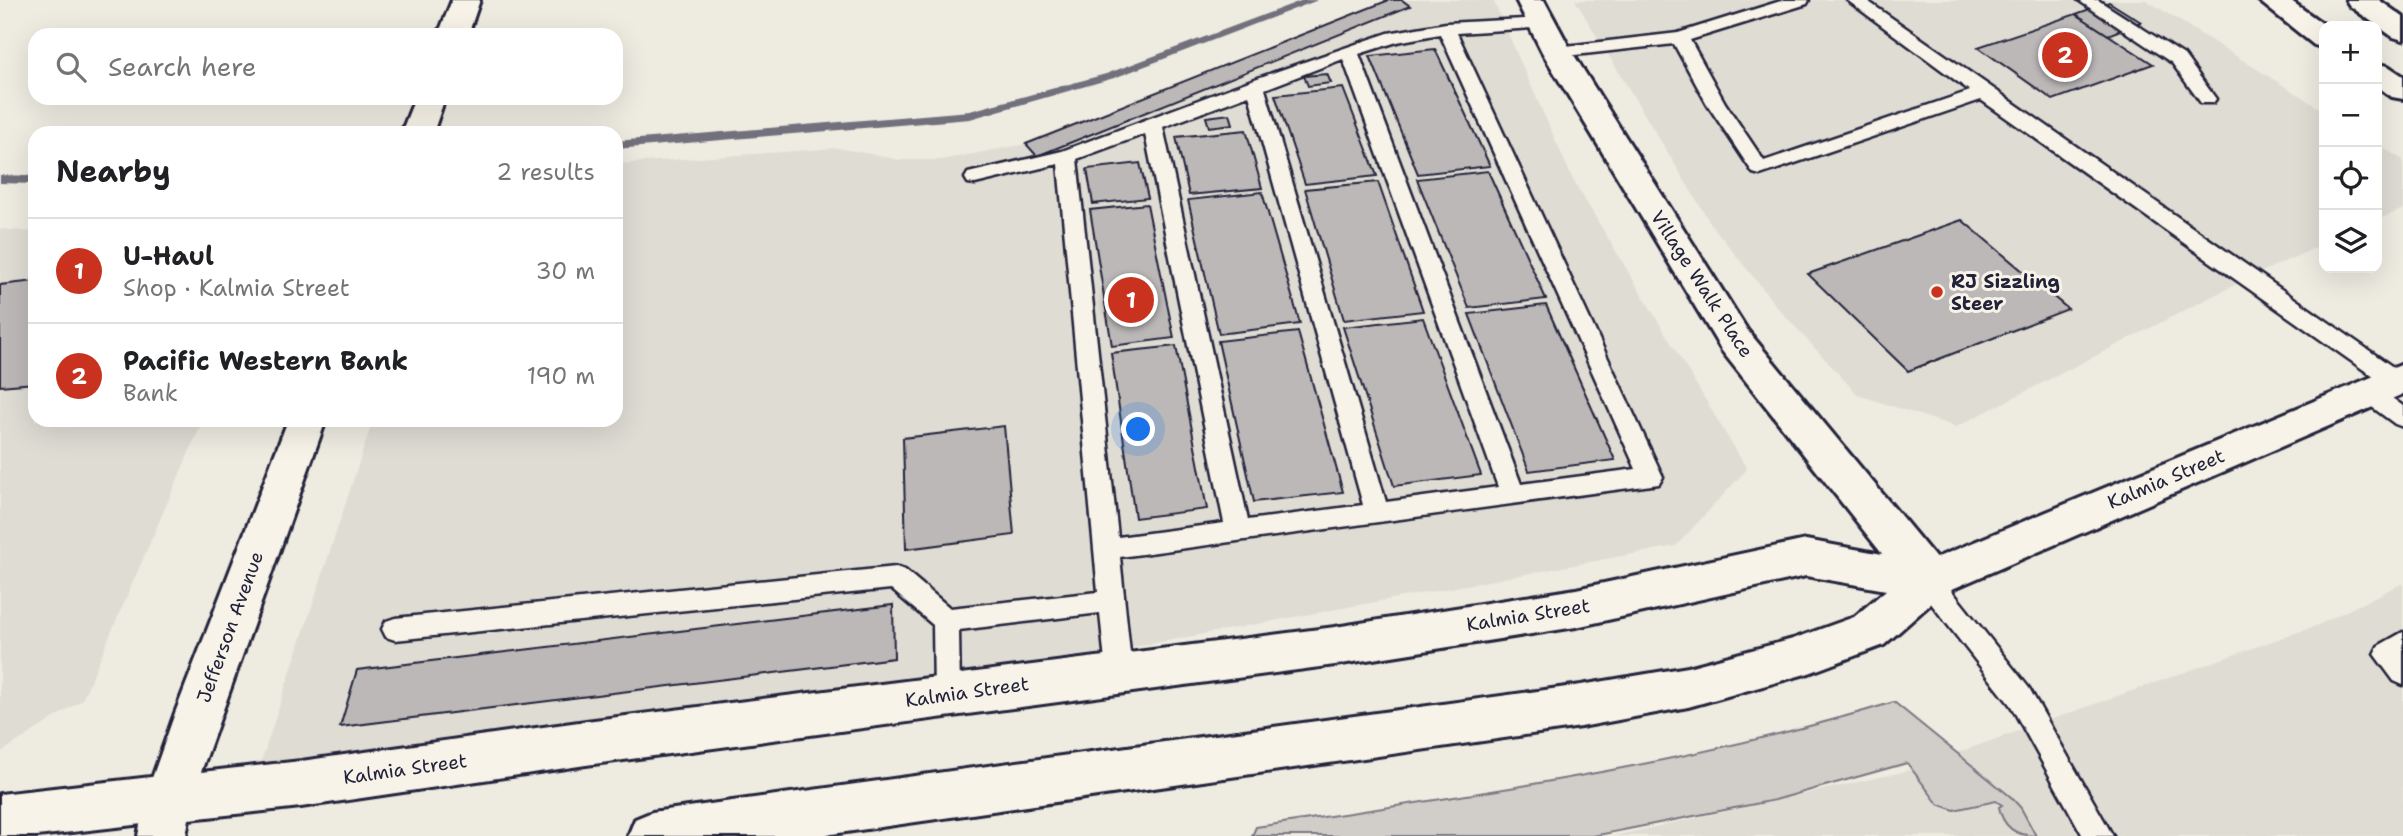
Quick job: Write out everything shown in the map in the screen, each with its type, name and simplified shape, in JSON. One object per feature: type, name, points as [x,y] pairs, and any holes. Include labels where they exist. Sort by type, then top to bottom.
[{"type":"main road","points":[[456,28],[467,0]]},
{"type":"main road","points":[[2272,0],[2319,35]]},
{"type":"main road","points":[[2360,0],[2403,31]]},
{"type":"main road","name":"Village Walk Place","points":[[1543,25],[1735,341],[1928,580]]},
{"type":"main road","points":[[2382,76],[2403,90]]},
{"type":"main road","points":[[419,126],[428,105]]},
{"type":"main road","name":"Kalmia Street","points":[[652,836],[1567,708],[1688,687],[1793,659],[1869,631],[1928,580],[2389,384]]},
{"type":"main road","name":"Jefferson Avenue","points":[[165,817],[304,427]]},
{"type":"main road","name":"Kalmia Street","points":[[0,817],[165,817],[301,784],[1119,672],[1335,646],[1576,608],[1806,558],[1928,580]]},
{"type":"lane","points":[[975,178],[1067,156],[1153,126],[1255,85],[1394,37],[1446,28],[1543,25],[1680,37],[1801,0]]},
{"type":"lane","points":[[1855,0],[2389,384],[2403,418]]},
{"type":"lane","points":[[2085,0],[2178,59],[2207,99]]},
{"type":"lane","points":[[1106,550],[1651,477],[1446,28]]},
{"type":"lane","points":[[1680,37],[1716,104],[1760,169],[1984,93]]},
{"type":"lane","points":[[1349,51],[1513,495]]},
{"type":"lane","points":[[1255,85],[1377,514]]},
{"type":"lane","points":[[1153,126],[1238,532]]},
{"type":"lane","points":[[1067,156],[1119,672]]},
{"type":"lane","points":[[395,629],[896,578],[946,620],[1112,601]]},
{"type":"lane","points":[[1928,580],[2020,697],[2099,836]]},
{"type":"lane","points":[[946,620],[947,695]]},
{"type":"lane","points":[[2403,643],[2387,653],[2403,673]]},
{"type":"shaded area","points":[[1389,0],[1493,0],[1573,180],[1747,469],[1676,546],[1005,671],[260,765],[371,427],[623,427],[623,163],[838,148],[900,160],[941,160],[1026,144]]},
{"type":"shaded area","points":[[1575,0],[2146,0],[2319,108],[2319,246],[2250,277],[1956,427],[1858,395],[1778,308],[1711,224]]},
{"type":"shaded area","points":[[2382,147],[2403,160],[2403,209],[2382,218]]},
{"type":"shaded area","points":[[0,229],[28,231],[28,427],[200,427],[82,700],[0,753]]},
{"type":"shaded area","points":[[2403,583],[2403,836],[1614,836],[1903,772],[2318,625]]},
{"type":"shaded area","points":[[1894,702],[2011,797],[2021,808],[2036,836],[2022,834],[2007,825],[1999,807],[2002,805],[1996,801],[1954,810],[1938,804],[1907,763],[1775,800],[1593,836],[1252,836],[1256,827],[1497,790],[1657,761],[1737,744]]},
{"type":"building","points":[[1389,0],[1402,0],[1410,6],[1037,156],[1026,144]]},
{"type":"building","points":[[2109,2],[2141,22],[2108,35],[2076,14]]},
{"type":"building","points":[[2076,14],[2153,64],[2053,100],[1978,47]]},
{"type":"building","points":[[1435,49],[1490,166],[1418,174],[1370,56]]},
{"type":"building","points":[[1327,74],[1331,83],[1308,86],[1304,76]]},
{"type":"building","points":[[1343,88],[1377,176],[1305,184],[1275,95]]},
{"type":"building","points":[[1230,114],[1233,124],[1209,127],[1206,117]]},
{"type":"building","points":[[1246,130],[1262,188],[1189,195],[1176,137]]},
{"type":"building","points":[[1140,163],[1148,198],[1093,204],[1087,169]]},
{"type":"building","points":[[1488,171],[1546,299],[1469,308],[1417,179]]},
{"type":"building","points":[[1378,182],[1423,311],[1344,320],[1305,189]]},
{"type":"building","points":[[1262,192],[1300,324],[1219,334],[1188,200]]},
{"type":"building","points":[[1147,204],[1174,338],[1112,346],[1090,210]]},
{"type":"building","name":"RJ Sizzling Steer","points":[[1962,220],[2068,309],[1908,371],[1808,274]]},
{"type":"building","points":[[28,282],[28,384],[0,386],[0,285]]},
{"type":"building","points":[[1546,305],[1615,460],[1529,471],[1469,314]]},
{"type":"building","points":[[1423,318],[1481,475],[1394,486],[1343,327]]},
{"type":"building","points":[[1298,332],[1343,492],[1254,502],[1218,341]]},
{"type":"building","points":[[1176,346],[1207,509],[1135,518],[1111,353]]},
{"type":"building","points":[[1004,426],[1014,535],[906,549],[903,438]]},
{"type":"building","points":[[893,605],[894,658],[340,727],[357,670]]},
{"type":"waterway","points":[[623,144],[970,115],[1110,76],[1313,0]]},
{"type":"waterway","points":[[0,179],[28,180]]},
{"type":"place","name":"Pacific Western Bank","points":[[2065,55]]},
{"type":"place","name":"RJ Sizzling Steer","points":[[1937,292]]},
{"type":"place","name":"U-Haul","points":[[1131,300]]}]
